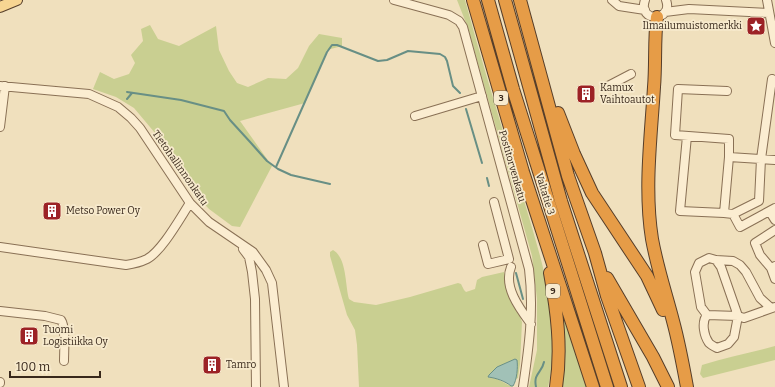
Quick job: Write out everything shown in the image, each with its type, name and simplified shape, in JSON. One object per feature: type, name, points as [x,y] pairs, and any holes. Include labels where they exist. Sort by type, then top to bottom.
[{"type":"highway","name":"3","points":[[472,0],[532,196],[594,387]]},
{"type":"highway","name":"Valtatie 3","points":[[488,0],[517,104],[607,387]]},
{"type":"highway","name":"Valtatie 3","points":[[505,0],[561,201],[621,387]]},
{"type":"highway","points":[[520,0],[568,176],[595,253],[607,296],[639,387]]},
{"type":"highway","points":[[661,14],[649,161],[649,213],[656,260],[682,356],[686,381]]},
{"type":"highway","points":[[542,80],[549,92],[574,154],[592,193],[638,262],[655,293],[669,325],[686,381]]},
{"type":"highway","name":"9","points":[[532,196],[550,274],[557,315],[559,354],[556,387]]},
{"type":"highway","points":[[595,253],[602,264],[609,282],[653,357],[668,387]]},
{"type":"main road","points":[[0,7],[17,0]]},
{"type":"street","name":"Postitorvenkatu","points":[[394,0],[449,16],[459,21],[463,27],[528,261],[531,284],[531,324],[524,387]]},
{"type":"street","points":[[612,0],[619,6],[645,10]]},
{"type":"street","points":[[767,0],[775,43]]},
{"type":"street","points":[[623,6],[637,4],[644,1],[645,10],[650,16],[689,9],[769,13]]},
{"type":"street","points":[[661,14],[667,8],[666,1],[689,9]]},
{"type":"street","points":[[608,86],[631,74]]},
{"type":"street","points":[[687,136],[680,211],[733,214],[759,201],[761,159],[772,79]]},
{"type":"street","points":[[0,126],[2,86]]},
{"type":"street","name":"Tietohallinnonkatu","points":[[2,86],[89,94],[118,108],[131,118],[140,128],[190,203],[209,222],[253,252],[266,270],[272,284],[284,387]]},
{"type":"street","points":[[724,213],[729,157],[729,139],[675,135],[678,89],[727,91]]},
{"type":"street","points":[[415,116],[482,96]]},
{"type":"street","points":[[729,157],[775,160]]},
{"type":"street","points":[[483,245],[488,264],[509,259],[494,202]]},
{"type":"street","points":[[0,247],[126,265],[137,263],[148,259],[158,250],[190,203]]},
{"type":"street","points":[[733,214],[740,227],[772,210],[775,220]]},
{"type":"street","points":[[775,230],[755,243],[760,255],[773,267],[775,279]]},
{"type":"street","points":[[237,241],[250,257],[252,272],[255,299],[256,387]]},
{"type":"street","points":[[709,258],[733,261],[740,265],[746,272],[760,298],[773,308],[744,318],[738,316],[707,314],[701,307],[695,272],[699,263],[709,258]]},
{"type":"street","points":[[707,314],[704,318],[705,334],[710,344],[717,348],[728,344],[734,337],[738,316],[721,267],[716,260]]},
{"type":"street","points":[[511,267],[509,273],[510,288],[516,303],[531,324]]},
{"type":"street","points":[[0,311],[45,316],[61,320],[63,325],[64,361]]},
{"type":"green space","points":[[457,0],[465,0],[540,254],[551,307],[553,334],[552,361],[548,387],[529,387],[537,350],[537,299],[532,256],[468,28]]},
{"type":"green space","points":[[150,25],[158,39],[179,46],[216,26],[219,50],[229,71],[237,83],[248,87],[268,78],[286,79],[298,68],[309,46],[319,34],[342,38],[342,46],[327,50],[305,103],[240,121],[272,166],[240,227],[232,226],[209,209],[193,192],[155,133],[134,108],[116,97],[93,89],[100,72],[114,79],[129,74],[135,63],[131,55],[143,41],[141,29]]},
{"type":"green space","points":[[333,250],[338,254],[343,265],[349,299],[354,302],[376,305],[458,283],[461,284],[466,292],[475,289],[477,280],[482,277],[504,272],[522,322],[518,378],[516,379],[518,365],[515,359],[497,367],[488,376],[489,378],[499,380],[513,387],[359,387],[355,330],[347,315],[330,256],[330,252]]},
{"type":"green space","points":[[559,308],[563,308],[588,387],[558,387]]},
{"type":"green space","points":[[775,346],[775,360],[703,378],[700,374],[702,365]]},
{"type":"water","points":[[515,359],[517,360],[517,370],[513,386],[500,380],[488,377],[497,367]]},
{"type":"waterway","points":[[276,167],[327,52],[332,45],[337,45],[378,61],[387,60],[408,51],[440,54],[445,57],[453,86],[460,93]]},
{"type":"waterway","points":[[127,92],[181,100],[224,111],[230,120],[267,161],[278,169],[291,175],[330,184]]},
{"type":"waterway","points":[[127,99],[132,93]]},
{"type":"waterway","points":[[466,109],[482,163]]},
{"type":"waterway","points":[[487,178],[489,186]]},
{"type":"waterway","points":[[516,273],[523,299]]},
{"type":"waterway","points":[[536,387],[535,382],[544,362]]},
{"type":"place","name":"Ilmailumuistomerkki","points":[[756,26]]},
{"type":"place","name":"Kamux Vaihtoautot","points":[[586,94]]},
{"type":"place","name":"Metso Power Oy","points":[[52,211]]},
{"type":"place","name":"Tuomi Logistiikka Oy","points":[[29,336]]},
{"type":"place","name":"Tamro","points":[[212,365]]}]
